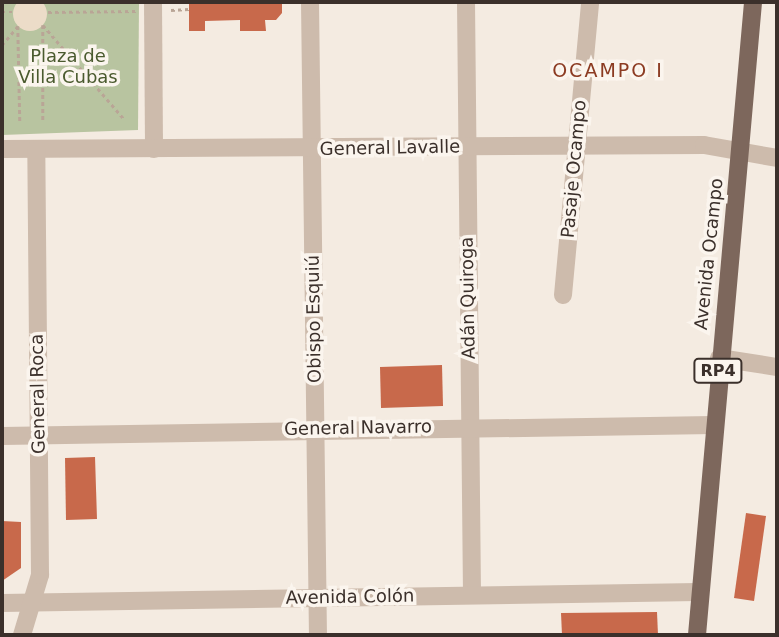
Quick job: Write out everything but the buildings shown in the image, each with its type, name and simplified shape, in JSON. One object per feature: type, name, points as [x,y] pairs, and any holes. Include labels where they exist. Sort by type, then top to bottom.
[{"type":"main road","name":"Avenida Ocampo","points":[[697,635],[698,592],[753,2]]},
{"type":"street","name":"Obispo Esquiú","points":[[310,2],[318,635]]},
{"type":"street","name":"Adán Quiroga","points":[[466,2],[471,595]]},
{"type":"street","name":"Pasaje Ocampo","points":[[563,295],[590,2]]},
{"type":"street","points":[[155,149],[159,6]]},
{"type":"street","name":"General Lavalle","points":[[2,149],[704,145],[777,158]]},
{"type":"street","name":"General Roca","points":[[22,635],[29,603],[40,575],[36,149]]},
{"type":"street","points":[[719,358],[777,367]]},
{"type":"street","name":"General Navarro","points":[[2,436],[470,425],[713,425]]},
{"type":"street","name":"Avenida Colón","points":[[2,603],[698,592]]},
{"type":"path","points":[[159,6],[189,9]]},
{"type":"path","points":[[48,12],[136,11]]},
{"type":"path","points":[[2,12],[12,12]]},
{"type":"path","points":[[43,121],[43,25],[125,120]]},
{"type":"path","points":[[2,45],[18,26],[20,121]]},
{"type":"green space","name":"Plaza de Villa Cubas","points":[[2,2],[139,2],[138,130],[2,135]]},
{"type":"shaded area","points":[[30,-3],[42,2],[47,14],[42,26],[30,31],[18,26],[13,14],[18,2]]},
{"type":"district","name":"OCAMPO I","points":[[608,71]]}]
